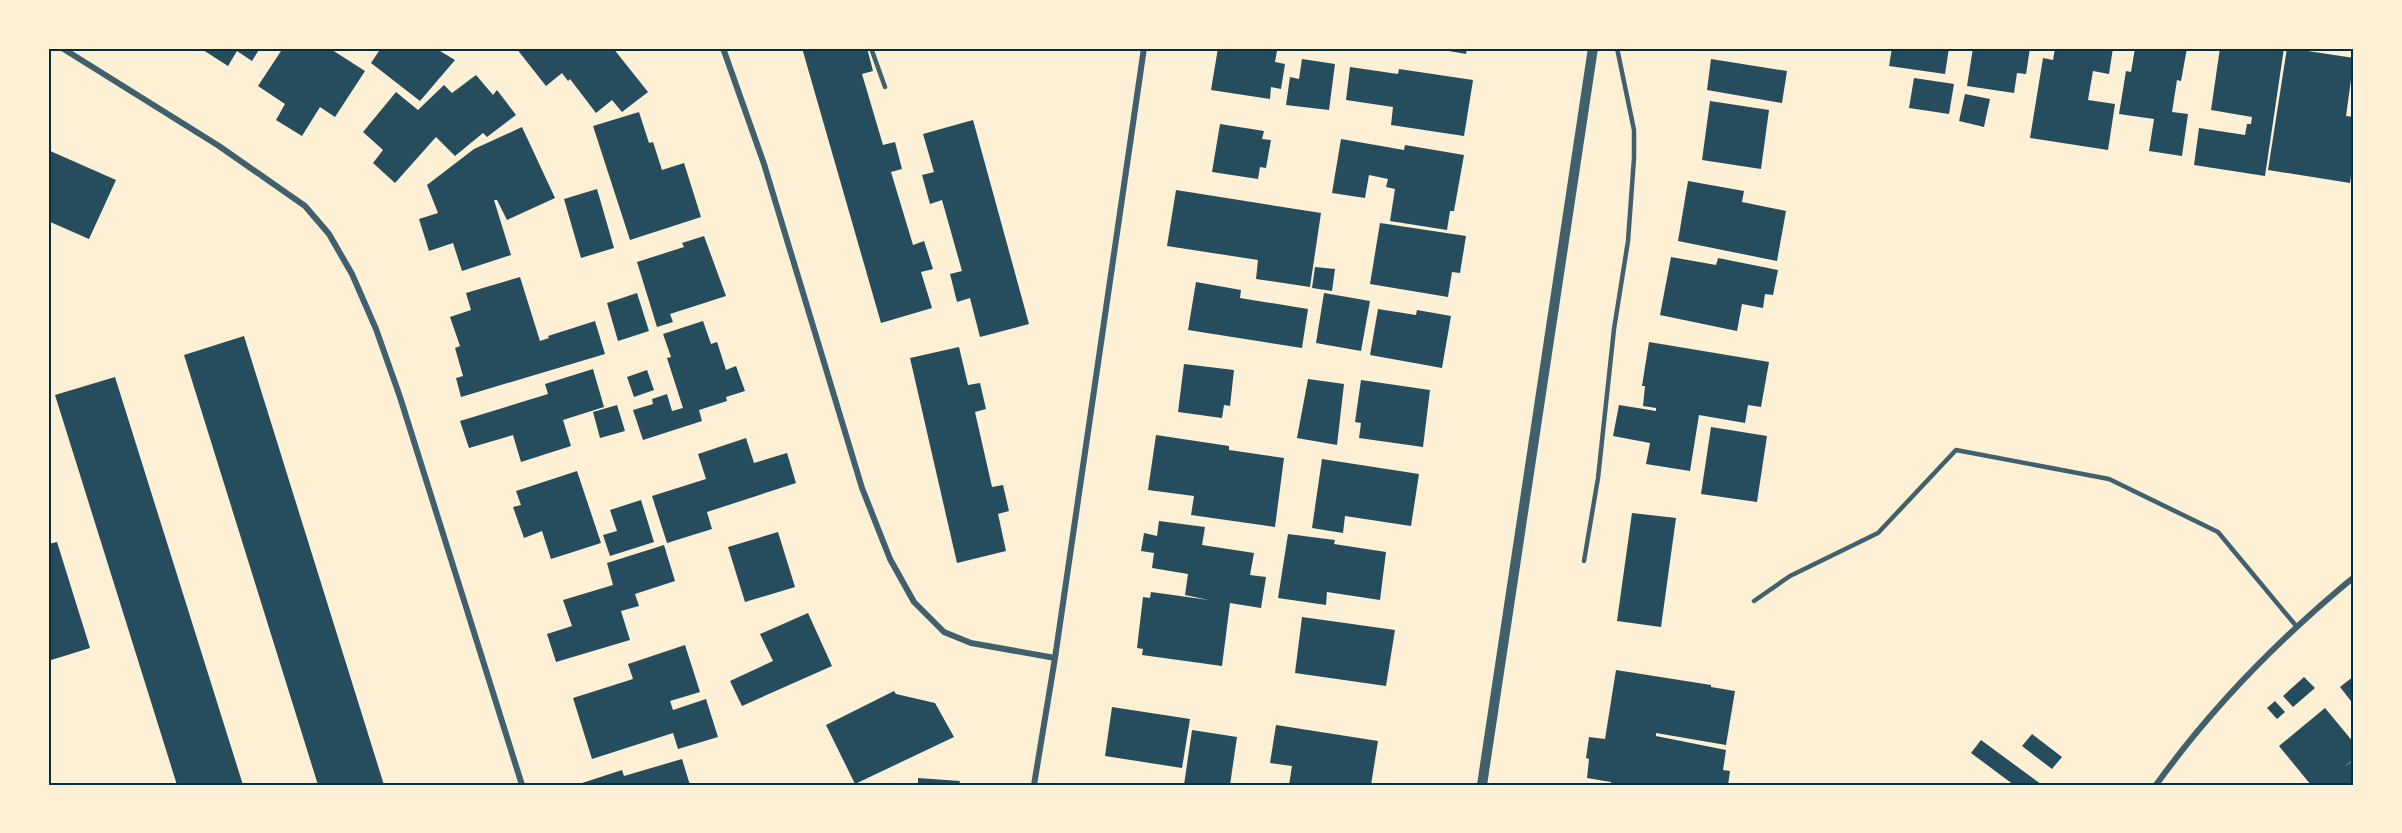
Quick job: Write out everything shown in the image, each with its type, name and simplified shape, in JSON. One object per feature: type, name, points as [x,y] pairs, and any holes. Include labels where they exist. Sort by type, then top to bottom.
[{"type":"street","points":[[62,48],[229,153],[305,206],[329,234],[357,285],[376,329],[400,397],[522,785]]},
{"type":"street","points":[[723,48],[764,164],[862,488],[890,559],[914,602],[944,632],[970,643],[1055,658]]},
{"type":"street","points":[[1034,785],[1055,658],[1144,48]]},
{"type":"street","points":[[1482,785],[1593,48]]},
{"type":"street","points":[[2156,785],[2184,745],[2263,658],[2354,577]]},
{"type":"lane","points":[[871,48],[885,87]]},
{"type":"lane","points":[[1584,561],[1598,478],[1611,351],[1628,242],[1634,158],[1634,130],[1617,48]]},
{"type":"lane","points":[[1754,601],[1790,576],[1878,533],[1956,450],[2109,479],[2218,532],[2297,627]]},
{"type":"building","points":[[200,48],[260,48],[252,61],[237,51],[228,66]]},
{"type":"building","points":[[283,48],[329,48],[365,71],[335,117],[320,107],[302,136],[276,120],[285,104],[258,86]]},
{"type":"building","points":[[381,48],[435,48],[455,60],[420,101],[371,63]]},
{"type":"building","points":[[516,48],[613,48],[648,92],[622,112],[612,100],[596,113],[570,79],[568,81],[562,73],[546,86]]},
{"type":"building","points":[[802,48],[867,48],[873,71],[862,74],[883,145],[895,142],[902,169],[891,172],[913,245],[924,241],[933,269],[921,272],[932,308],[881,323]]},
{"type":"building","points":[[1218,48],[1259,48],[1277,51],[1275,62],[1285,64],[1281,89],[1271,87],[1270,99],[1211,90]]},
{"type":"building","points":[[1432,48],[1467,48],[1466,54]]},
{"type":"building","points":[[1892,48],[1949,48],[1945,74],[1889,66]]},
{"type":"building","points":[[1973,48],[2030,48],[2026,74],[2017,73],[2014,93],[1967,86]]},
{"type":"building","points":[[2055,48],[2113,48],[2109,74],[2093,71],[2088,100],[2115,104],[2108,150],[2030,138],[2043,58],[2053,60]]},
{"type":"building","points":[[2135,48],[2187,48],[2181,81],[2177,80],[2172,112],[2188,114],[2182,156],[2149,151],[2154,119],[2119,114],[2126,71],[2131,72]]},
{"type":"building","points":[[2220,48],[2284,48],[2265,176],[2194,165],[2199,128],[2245,135],[2247,124],[2251,124],[2252,117],[2211,110]]},
{"type":"building","points":[[2287,48],[2301,48],[2301,50],[2354,58],[2346,116],[2354,117],[2354,154],[2350,183],[2268,170]]},
{"type":"building","points":[[1302,59],[1335,64],[1329,110],[1286,105],[1290,77],[1299,79]]},
{"type":"building","points":[[1711,59],[1787,71],[1782,103],[1707,90]]},
{"type":"building","points":[[1350,67],[1398,74],[1399,69],[1473,80],[1464,136],[1391,125],[1393,107],[1346,100]]},
{"type":"building","points":[[476,75],[493,95],[497,90],[516,115],[487,137],[483,133],[455,156],[436,137],[395,183],[373,163],[383,150],[363,132],[396,92],[418,110],[444,85],[452,93]]},
{"type":"building","points":[[1914,78],[1954,84],[1949,114],[1909,108]]},
{"type":"building","points":[[1965,94],[1990,99],[1984,127],[1959,121]]},
{"type":"building","points":[[1710,101],[1769,110],[1761,169],[1702,160]]},
{"type":"building","points":[[639,112],[649,143],[653,142],[662,170],[684,163],[701,217],[630,240],[593,126]]},
{"type":"building","points":[[973,120],[1029,324],[980,337],[970,298],[957,302],[950,274],[962,271],[942,200],[930,204],[922,175],[934,172],[923,134]]},
{"type":"building","points":[[1220,124],[1264,131],[1262,139],[1271,140],[1266,168],[1260,167],[1258,179],[1212,172]]},
{"type":"building","points":[[522,127],[555,198],[507,220],[497,200],[494,200],[511,255],[462,271],[453,243],[429,251],[419,219],[438,213],[427,185],[474,149]]},
{"type":"building","points":[[1341,139],[1404,150],[1405,145],[1464,155],[1454,211],[1450,211],[1447,230],[1390,221],[1395,189],[1386,187],[1388,179],[1369,175],[1365,198],[1332,193]]},
{"type":"building","points":[[48,150],[116,180],[89,239],[48,221]]},
{"type":"building","points":[[1688,181],[1744,191],[1742,202],[1786,211],[1777,261],[1678,241]]},
{"type":"building","points":[[597,189],[614,248],[581,258],[564,199]]},
{"type":"building","points":[[1176,190],[1321,213],[1310,287],[1256,279],[1258,260],[1167,246]]},
{"type":"building","points":[[1380,223],[1466,236],[1460,273],[1452,272],[1448,297],[1370,284]]},
{"type":"building","points":[[704,236],[726,296],[670,314],[673,322],[657,327],[637,262],[684,247],[682,243]]},
{"type":"building","points":[[1671,257],[1716,265],[1718,258],[1778,270],[1773,295],[1765,294],[1763,308],[1742,304],[1737,331],[1660,315]]},
{"type":"building","points":[[1315,267],[1335,269],[1332,291],[1312,288]]},
{"type":"building","points":[[520,277],[540,341],[549,338],[548,336],[595,321],[605,354],[461,397],[456,378],[463,376],[455,348],[460,346],[450,317],[471,310],[466,293]]},
{"type":"building","points":[[1196,282],[1241,290],[1240,298],[1308,309],[1302,348],[1188,330]]},
{"type":"building","points":[[637,293],[649,331],[618,341],[607,303]]},
{"type":"building","points":[[1324,293],[1370,301],[1361,351],[1316,343]]},
{"type":"building","points":[[1378,309],[1416,315],[1417,310],[1451,316],[1442,368],[1370,355]]},
{"type":"building","points":[[703,321],[711,344],[717,342],[726,370],[736,366],[745,391],[726,397],[727,401],[699,410],[702,421],[643,440],[633,410],[653,404],[652,399],[667,394],[672,411],[683,408],[667,358],[671,357],[663,334]]},
{"type":"building","points":[[244,336],[384,785],[318,785],[184,355]]},
{"type":"building","points":[[1649,342],[1769,362],[1761,407],[1748,405],[1745,423],[1699,415],[1690,471],[1646,464],[1650,443],[1613,436],[1619,405],[1656,411],[1656,408],[1643,406],[1645,386],[1642,386]]},
{"type":"building","points":[[959,347],[968,385],[980,383],[986,409],[975,412],[992,487],[1003,485],[1009,511],[998,514],[1006,551],[957,563],[910,358]]},
{"type":"building","points":[[1184,364],[1234,370],[1230,406],[1224,405],[1222,418],[1178,412]]},
{"type":"building","points":[[593,369],[604,407],[563,420],[571,446],[521,462],[513,435],[469,448],[460,421],[548,394],[545,384]]},
{"type":"building","points":[[647,370],[654,390],[634,397],[627,377]]},
{"type":"building","points":[[115,377],[243,785],[177,785],[55,395]]},
{"type":"building","points":[[1308,379],[1344,384],[1337,445],[1297,438]]},
{"type":"building","points":[[1361,380],[1430,390],[1423,447],[1359,438],[1361,423],[1355,422]]},
{"type":"building","points":[[617,405],[625,431],[600,438],[593,412]]},
{"type":"building","points":[[1711,427],[1767,436],[1757,502],[1701,494]]},
{"type":"building","points":[[1156,435],[1229,446],[1229,450],[1284,458],[1275,527],[1191,515],[1194,496],[1148,490]]},
{"type":"building","points":[[746,438],[754,463],[787,453],[796,483],[707,512],[712,529],[667,543],[652,496],[706,479],[698,454]]},
{"type":"building","points":[[1322,459],[1419,474],[1411,526],[1345,516],[1343,533],[1312,528]]},
{"type":"building","points":[[577,471],[601,543],[551,559],[542,531],[524,538],[513,507],[521,505],[516,491]]},
{"type":"building","points":[[641,500],[654,542],[610,556],[603,535],[617,531],[610,510]]},
{"type":"building","points":[[1632,513],[1676,518],[1661,627],[1617,621]]},
{"type":"building","points":[[1159,521],[1205,527],[1202,545],[1254,553],[1250,575],[1266,577],[1261,608],[1230,603],[1222,666],[1142,655],[1143,649],[1137,648],[1143,597],[1150,598],[1151,592],[1209,600],[1185,595],[1188,574],[1152,568],[1154,553],[1141,551],[1144,533],[1157,536]]},
{"type":"building","points":[[778,532],[795,587],[745,602],[728,547]]},
{"type":"building","points":[[1288,534],[1335,540],[1334,544],[1386,552],[1380,600],[1327,592],[1326,605],[1278,598]]},
{"type":"building","points":[[57,542],[90,648],[48,661],[48,544]]},
{"type":"building","points":[[664,545],[675,581],[635,594],[639,606],[621,611],[630,640],[556,662],[547,634],[572,626],[563,600],[613,585],[607,563]]},
{"type":"building","points":[[808,613],[832,666],[742,706],[730,681],[773,661],[760,634]]},
{"type":"building","points":[[1302,617],[1395,630],[1386,686],[1295,673]]},
{"type":"building","points":[[685,645],[700,692],[670,701],[673,710],[706,699],[718,737],[678,749],[673,733],[592,759],[573,698],[633,679],[628,664]]},
{"type":"building","points":[[1616,670],[1735,691],[1726,745],[1656,733],[1656,736],[1726,750],[1723,770],[1730,771],[1728,785],[1611,785],[1611,782],[1587,778],[1589,759],[1586,758],[1589,737],[1605,739]]},
{"type":"building","points":[[2354,676],[2354,705],[2340,687]]},
{"type":"building","points":[[2304,677],[2315,688],[2293,707],[2283,696]]},
{"type":"building","points":[[894,691],[896,694],[935,703],[954,737],[855,784],[826,725]]},
{"type":"building","points":[[2275,701],[2285,712],[2277,719],[2267,708]]},
{"type":"building","points":[[1112,707],[1190,719],[1182,768],[1105,756]]},
{"type":"building","points":[[2325,708],[2354,743],[2354,759],[2344,767],[2354,760],[2354,785],[2311,785],[2279,746]]},
{"type":"building","points":[[1276,725],[1378,741],[1371,785],[1289,785],[1292,766],[1270,763]]},
{"type":"building","points":[[1192,730],[1237,737],[1230,785],[1184,785]]},
{"type":"building","points":[[2032,734],[2062,757],[2052,769],[2022,746]]},
{"type":"building","points":[[1981,740],[2042,785],[2014,785],[1971,753]]},
{"type":"building","points":[[682,759],[690,785],[576,785],[622,770],[624,776]]},
{"type":"building","points":[[918,778],[960,781],[959,785],[918,785]]}]
